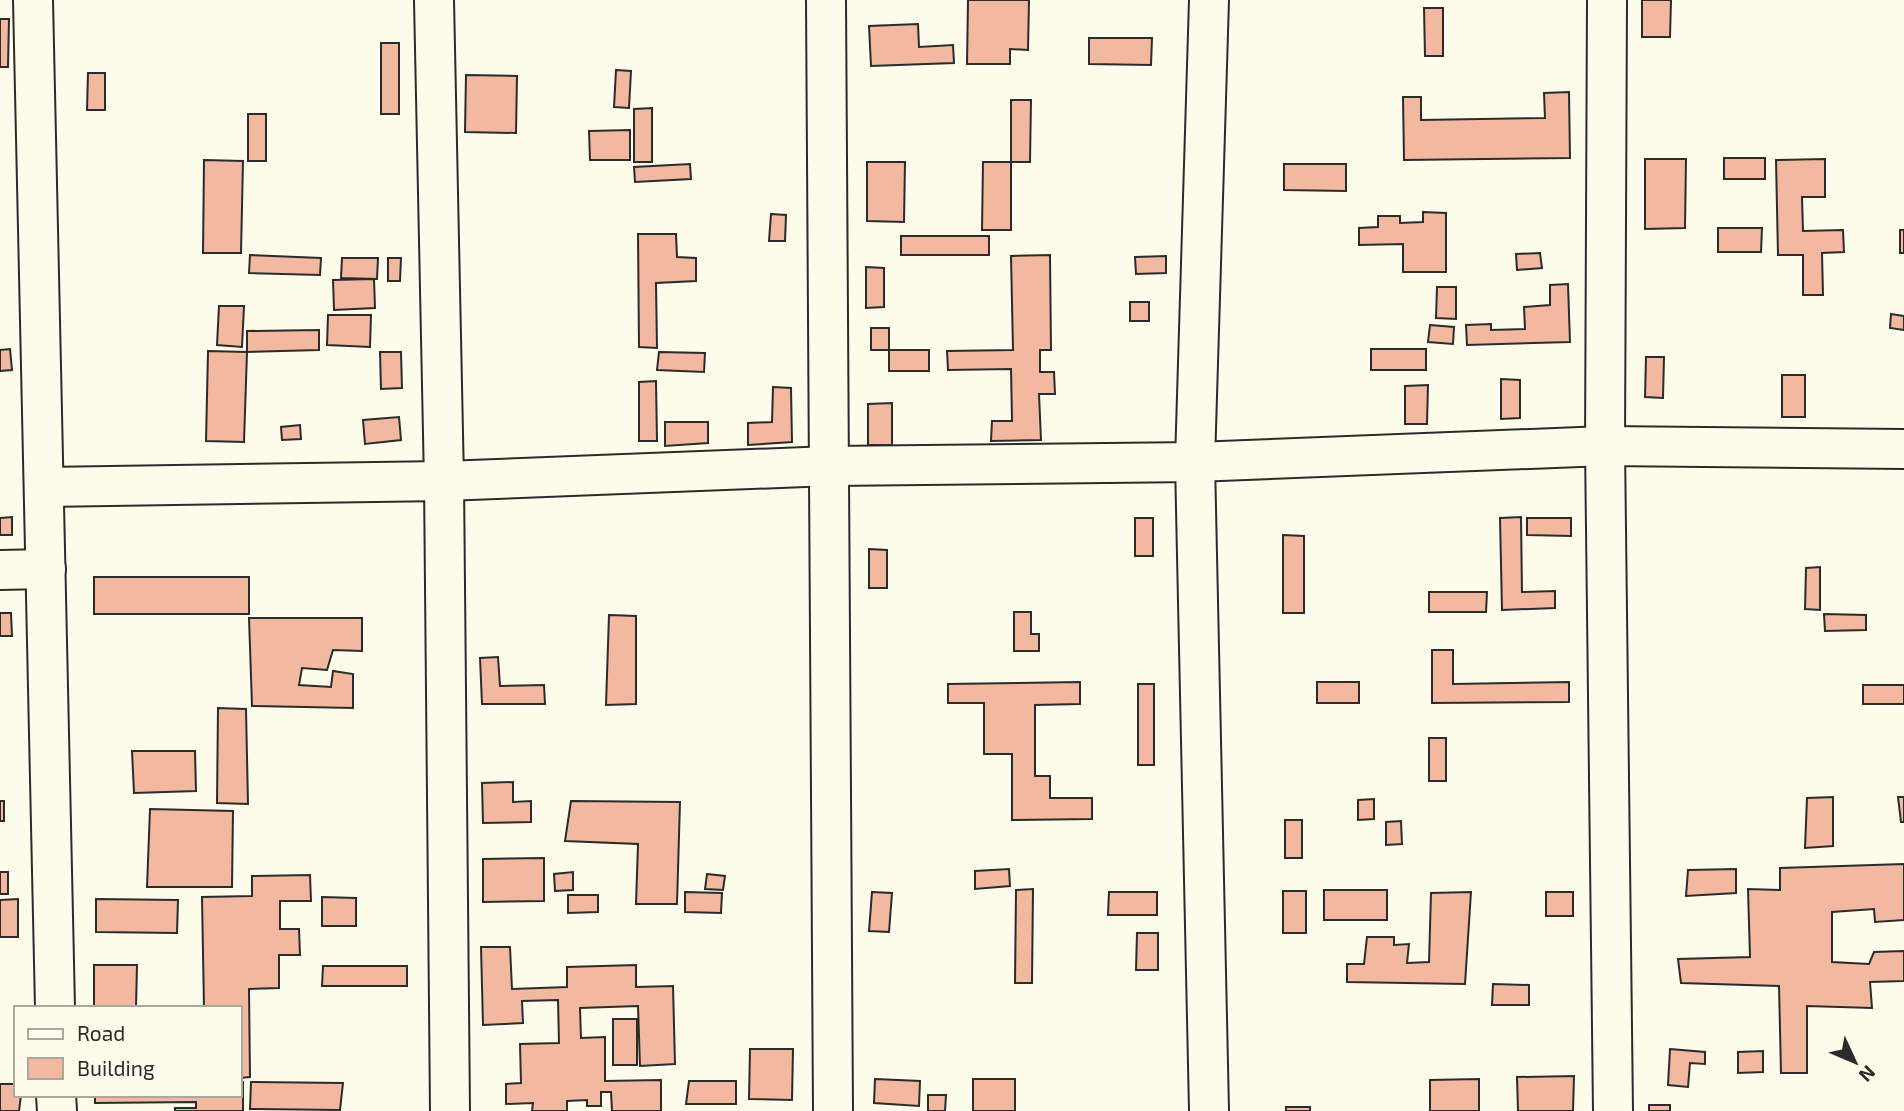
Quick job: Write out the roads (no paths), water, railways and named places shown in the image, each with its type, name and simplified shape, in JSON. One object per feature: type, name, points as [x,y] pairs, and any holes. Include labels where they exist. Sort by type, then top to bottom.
[{"type":"street","points":[[33,0],[55,1006]]},
{"type":"street","points":[[434,0],[444,481],[450,1111]]},
{"type":"street","points":[[826,0],[833,1111]]},
{"type":"street","points":[[1209,0],[1195,462],[1209,1111]]},
{"type":"street","points":[[1607,0],[1605,446],[1613,1111]]},
{"type":"street","points":[[45,486],[444,481],[830,466],[1195,462],[1605,446],[1904,449]]},
{"type":"street","points":[[0,570],[46,569]]}]
